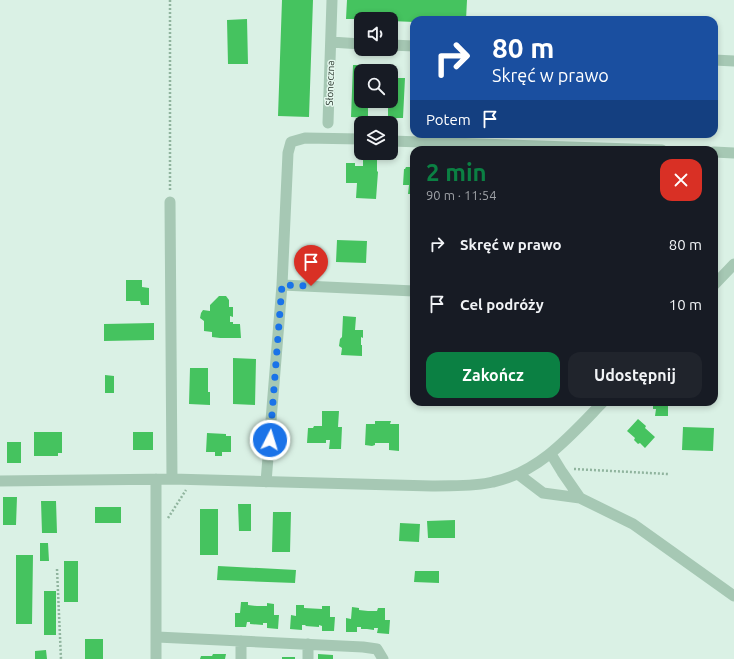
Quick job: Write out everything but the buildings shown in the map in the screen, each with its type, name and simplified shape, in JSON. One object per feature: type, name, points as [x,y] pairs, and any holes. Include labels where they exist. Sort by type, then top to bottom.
[{"type":"street","name":"Słoneczna","points":[[328,123],[332,0]]},
{"type":"street","points":[[331,42],[354,44]]},
{"type":"street","points":[[398,45],[410,46]]},
{"type":"street","points":[[718,60],[734,61]]},
{"type":"street","points":[[266,482],[282,285],[288,153],[291,142],[305,138],[354,140]]},
{"type":"street","points":[[398,140],[554,146]]},
{"type":"street","points":[[718,152],[734,152]]},
{"type":"street","points":[[170,202],[172,479]]},
{"type":"street","points":[[718,281],[734,264]]},
{"type":"street","points":[[282,285],[410,291]]},
{"type":"street","points":[[0,481],[172,479],[468,485],[493,482],[518,474],[551,454],[568,439],[599,406]]},
{"type":"street","points":[[551,454],[580,498]]},
{"type":"street","points":[[518,474],[543,493],[580,498],[633,524],[734,596]]},
{"type":"street","points":[[156,479],[156,659]]},
{"type":"street","points":[[157,637],[362,647],[377,650],[383,659]]},
{"type":"street","points":[[240,659],[242,641]]},
{"type":"street","points":[[308,644],[308,659]]},
{"type":"path","points":[[170,0],[170,202]]},
{"type":"path","points":[[559,468],[668,474]]},
{"type":"path","points":[[156,519],[168,518],[193,480]]},
{"type":"path","points":[[57,569],[62,659]]},
{"type":"route","points":[[270,440],[282,285],[311,286]]}]
